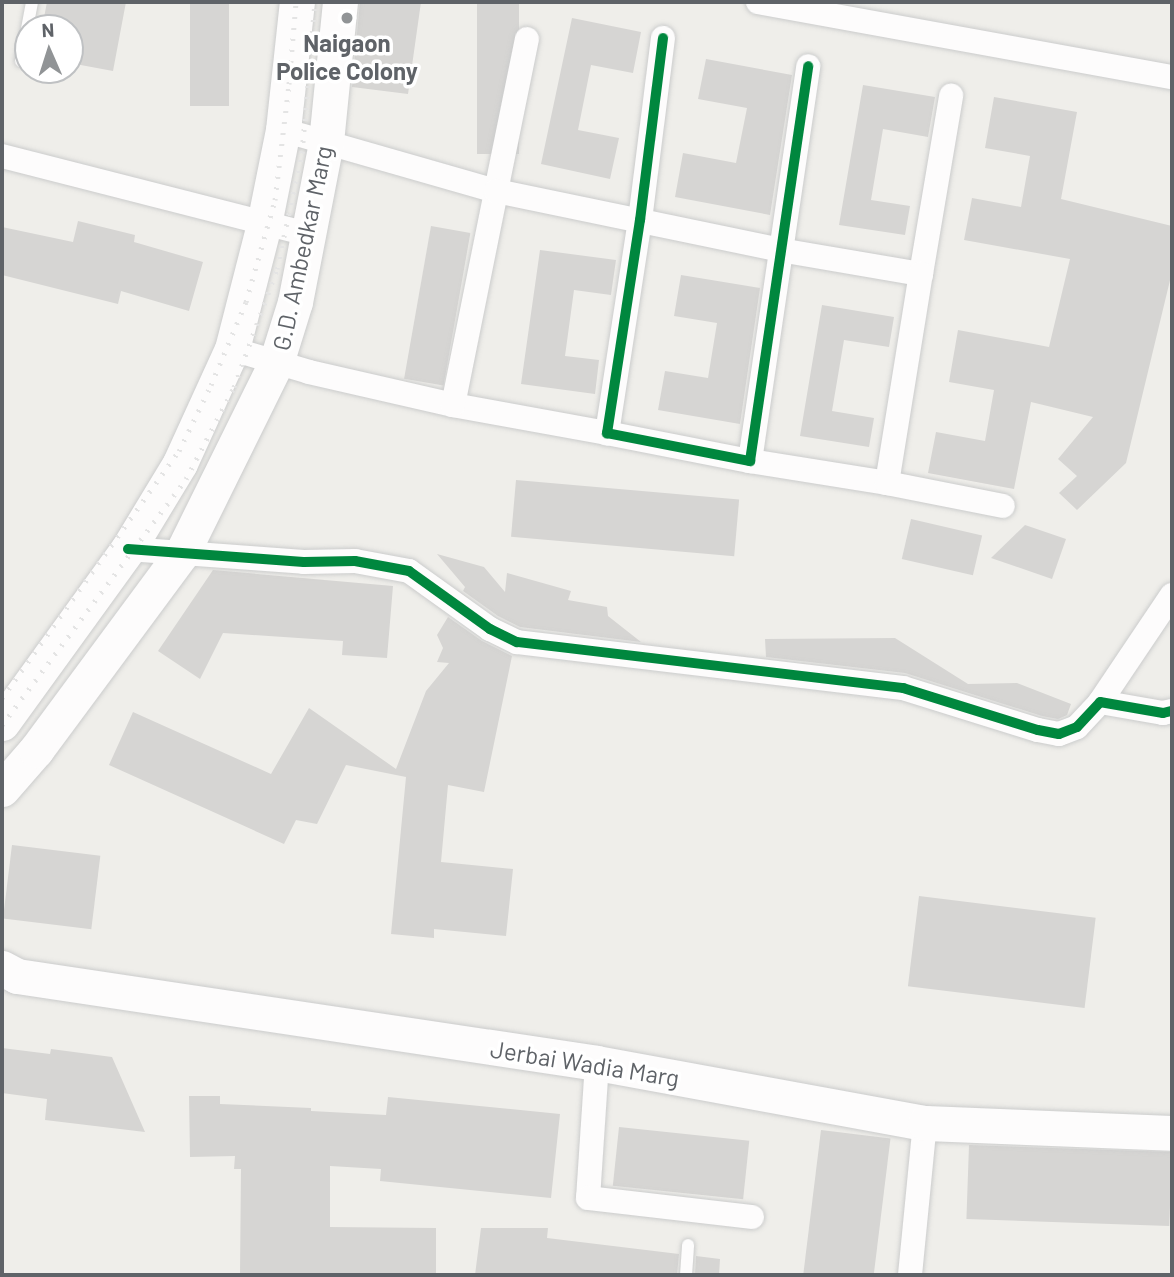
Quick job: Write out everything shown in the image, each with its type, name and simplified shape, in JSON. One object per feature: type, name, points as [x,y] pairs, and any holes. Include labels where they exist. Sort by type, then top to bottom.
[{"type":"main road","name":"G.D. Ambedkar Marg","points":[[2,723],[128,549],[180,463],[232,349],[264,224],[283,130],[297,2]]},
{"type":"main road","name":"G.D. Ambedkar Marg","points":[[2,789],[36,750],[183,553],[276,363],[295,302],[326,142],[340,2]]},
{"type":"main road","name":"Jerbai Wadia Marg","points":[[2,968],[17,976],[597,1063],[925,1123],[1172,1133]]},
{"type":"street","points":[[758,2],[1172,77]]},
{"type":"street","points":[[607,433],[640,220],[663,38]]},
{"type":"street","points":[[453,405],[527,39]]},
{"type":"street","points":[[750,461],[808,66]]},
{"type":"street","points":[[887,483],[951,96]]},
{"type":"street","points":[[283,130],[496,191],[780,250],[921,274]]},
{"type":"street","points":[[2,156],[309,234]]},
{"type":"street","points":[[232,349],[276,363],[453,405],[1003,506]]},
{"type":"street","points":[[128,549],[304,562],[355,561],[410,570],[490,629],[517,642],[903,688],[1038,730],[1059,734],[1077,727],[1100,702],[1172,595]]},
{"type":"street","points":[[1100,702],[1172,711]]},
{"type":"street","points":[[597,1063],[588,1198],[752,1217]]},
{"type":"street","points":[[910,1275],[925,1123]]},
{"type":"lane","points":[[686,1275],[688,1245]]},
{"type":"building","points":[[47,2],[126,2],[113,71],[84,66],[84,14],[45,14]]},
{"type":"building","points":[[190,2],[229,2],[229,106],[190,106]]},
{"type":"building","points":[[360,2],[421,2],[408,94],[352,87]]},
{"type":"building","points":[[477,2],[519,2],[519,154],[477,154]]},
{"type":"building","points":[[572,18],[641,32],[633,73],[591,65],[578,130],[619,138],[610,179],[541,164]]},
{"type":"building","points":[[706,59],[792,75],[770,215],[675,197],[683,153],[736,163],[747,108],[698,99]]},
{"type":"building","points":[[863,85],[935,97],[928,137],[883,129],[871,200],[910,206],[905,235],[839,225]]},
{"type":"building","points":[[994,97],[1077,112],[1061,199],[1172,226],[1172,272],[1126,463],[1077,510],[1059,493],[1077,476],[1058,459],[1093,417],[1031,402],[1014,489],[928,473],[936,432],[985,441],[994,390],[949,382],[958,330],[1049,347],[1070,259],[964,240],[972,198],[1021,207],[1030,156],[985,148]]},
{"type":"building","points":[[78,221],[135,235],[134,242],[203,262],[189,311],[121,291],[118,304],[2,275],[2,227],[73,242]]},
{"type":"building","points":[[431,226],[470,233],[443,386],[404,379]]},
{"type":"building","points":[[540,250],[616,260],[611,295],[574,290],[565,356],[599,360],[595,394],[521,384]]},
{"type":"building","points":[[681,275],[760,288],[740,424],[658,410],[665,371],[708,378],[717,323],[674,316]]},
{"type":"building","points":[[822,305],[894,317],[889,347],[844,340],[832,411],[874,418],[869,447],[800,436]]},
{"type":"building","points":[[516,480],[739,500],[734,556],[511,537]]},
{"type":"building","points":[[911,519],[982,535],[973,575],[902,559]]},
{"type":"building","points":[[1025,525],[1066,539],[1052,579],[991,558]]},
{"type":"building","points":[[437,554],[484,567],[505,592],[507,573],[571,591],[568,600],[607,607],[608,616],[641,642],[520,627],[498,616],[463,591],[465,587]]},
{"type":"building","points":[[213,570],[393,586],[387,658],[342,655],[343,641],[223,633],[200,679],[158,651]]},
{"type":"building","points":[[448,617],[482,641],[512,656],[484,792],[448,785],[441,862],[513,869],[506,936],[434,929],[434,938],[391,934],[406,777],[346,765],[317,824],[296,820],[284,844],[109,765],[133,712],[271,774],[309,708],[396,769],[426,691],[449,663],[437,662],[443,648],[437,635]]},
{"type":"building","points":[[895,638],[968,684],[1017,683],[1071,704],[1067,715],[1058,719],[1042,716],[905,673],[766,657],[765,639]]},
{"type":"building","points":[[12,845],[100,856],[91,929],[3,918]]},
{"type":"building","points":[[919,896],[1096,918],[1085,1008],[908,986]]},
{"type":"building","points":[[2,1048],[50,1054],[51,1049],[112,1057],[145,1132],[45,1120],[47,1099],[2,1093]]},
{"type":"building","points":[[189,1096],[220,1096],[220,1104],[386,1115],[388,1097],[560,1114],[551,1198],[380,1181],[381,1169],[330,1166],[330,1227],[436,1228],[436,1275],[240,1275],[241,1169],[234,1169],[235,1156],[190,1157]]},
{"type":"building","points":[[619,1127],[749,1141],[743,1199],[613,1186]]},
{"type":"building","points":[[821,1130],[890,1139],[874,1275],[803,1275]]},
{"type":"building","points":[[969,1145],[1172,1152],[1169,1226],[966,1219]]},
{"type":"building","points":[[481,1228],[548,1228],[547,1238],[679,1254],[677,1275],[475,1275]]},
{"type":"building","points":[[696,1256],[720,1259],[719,1275],[695,1275]]},
{"type":"railway","points":[[2,698],[179,451],[211,385],[246,302],[275,200],[296,2]]},
{"type":"railway","points":[[2,725],[186,479],[234,387],[277,269],[302,153],[315,2]]},
{"type":"cycle path","points":[[663,38],[640,220],[607,433],[750,461],[808,66]]},
{"type":"cycle path","points":[[128,549],[304,562],[355,561],[409,571],[490,629],[517,642],[903,688],[1038,730],[1059,734],[1077,727],[1100,702],[1163,713],[1172,711]]},
{"type":"place","name":"Naigaon Police Colony","points":[[347,18]]}]
